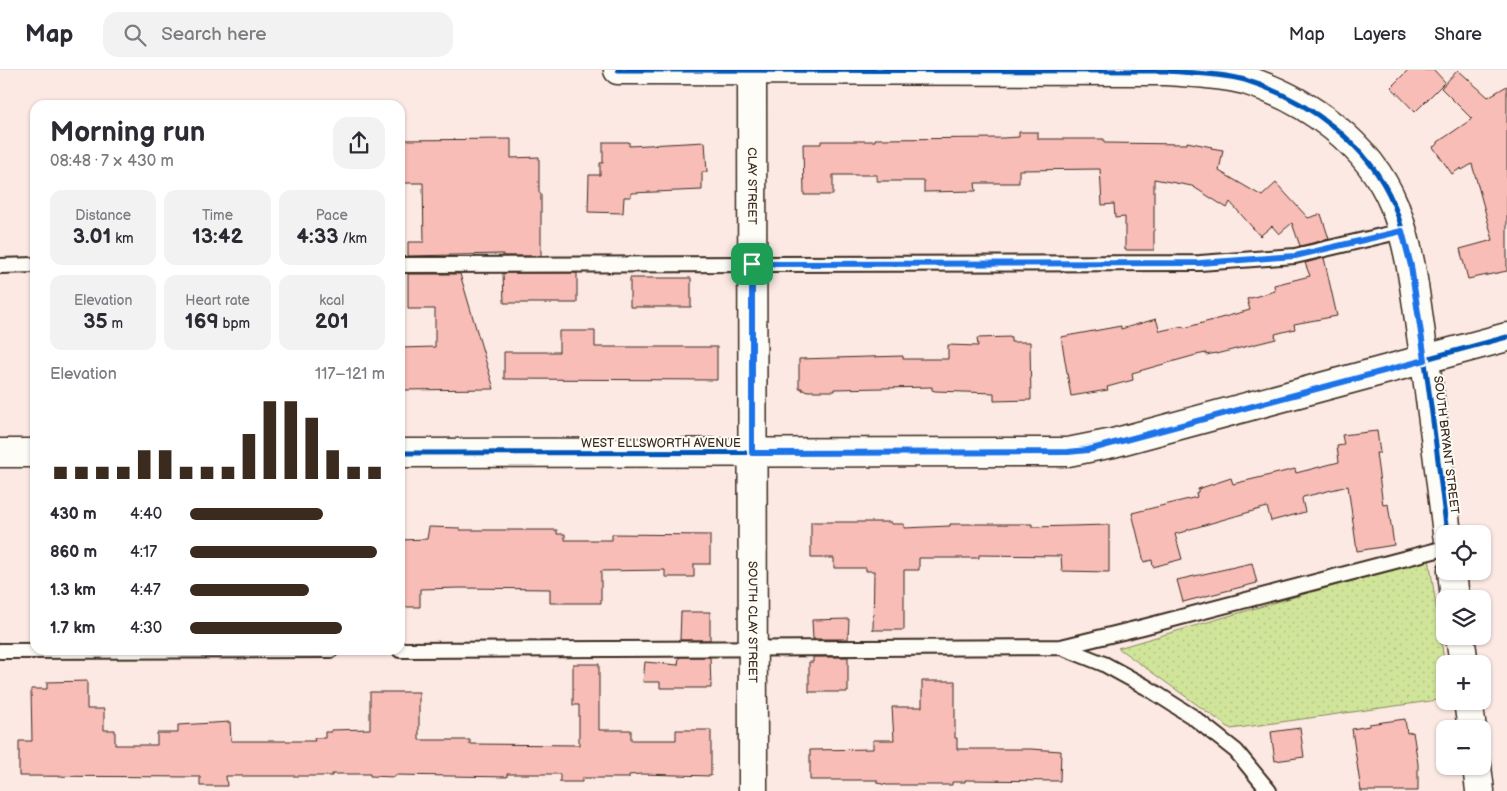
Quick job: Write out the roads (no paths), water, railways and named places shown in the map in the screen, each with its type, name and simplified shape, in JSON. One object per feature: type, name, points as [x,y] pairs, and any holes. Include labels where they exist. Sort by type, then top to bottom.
[{"type":"street","name":"SOUTH BRYANT STREET","points":[[618,70],[1166,71],[1210,74],[1243,80],[1273,90],[1308,108],[1340,133],[1362,154],[1379,178],[1394,205],[1411,266],[1446,525]]},
{"type":"street","name":"CLAY STREET","points":[[752,70],[752,453]]},
{"type":"street","name":"WEST ELLSWORTH AVENUE","points":[[405,453],[1068,452],[1088,450],[1507,337]]},
{"type":"street","points":[[0,453],[30,453]]},
{"type":"street","name":"SOUTH CLAY STREET","points":[[752,453],[753,791]]},
{"type":"street","points":[[1478,775],[1480,791]]},
{"type":"lane","points":[[405,265],[1217,262],[1295,256],[1402,231]]},
{"type":"lane","points":[[0,266],[30,266]]},
{"type":"lane","points":[[405,650],[1061,647],[1436,550]]},
{"type":"lane","points":[[1061,647],[1104,664],[1146,687],[1193,717],[1236,751],[1269,791]]},
{"type":"lane","points":[[0,651],[30,651]]}]
